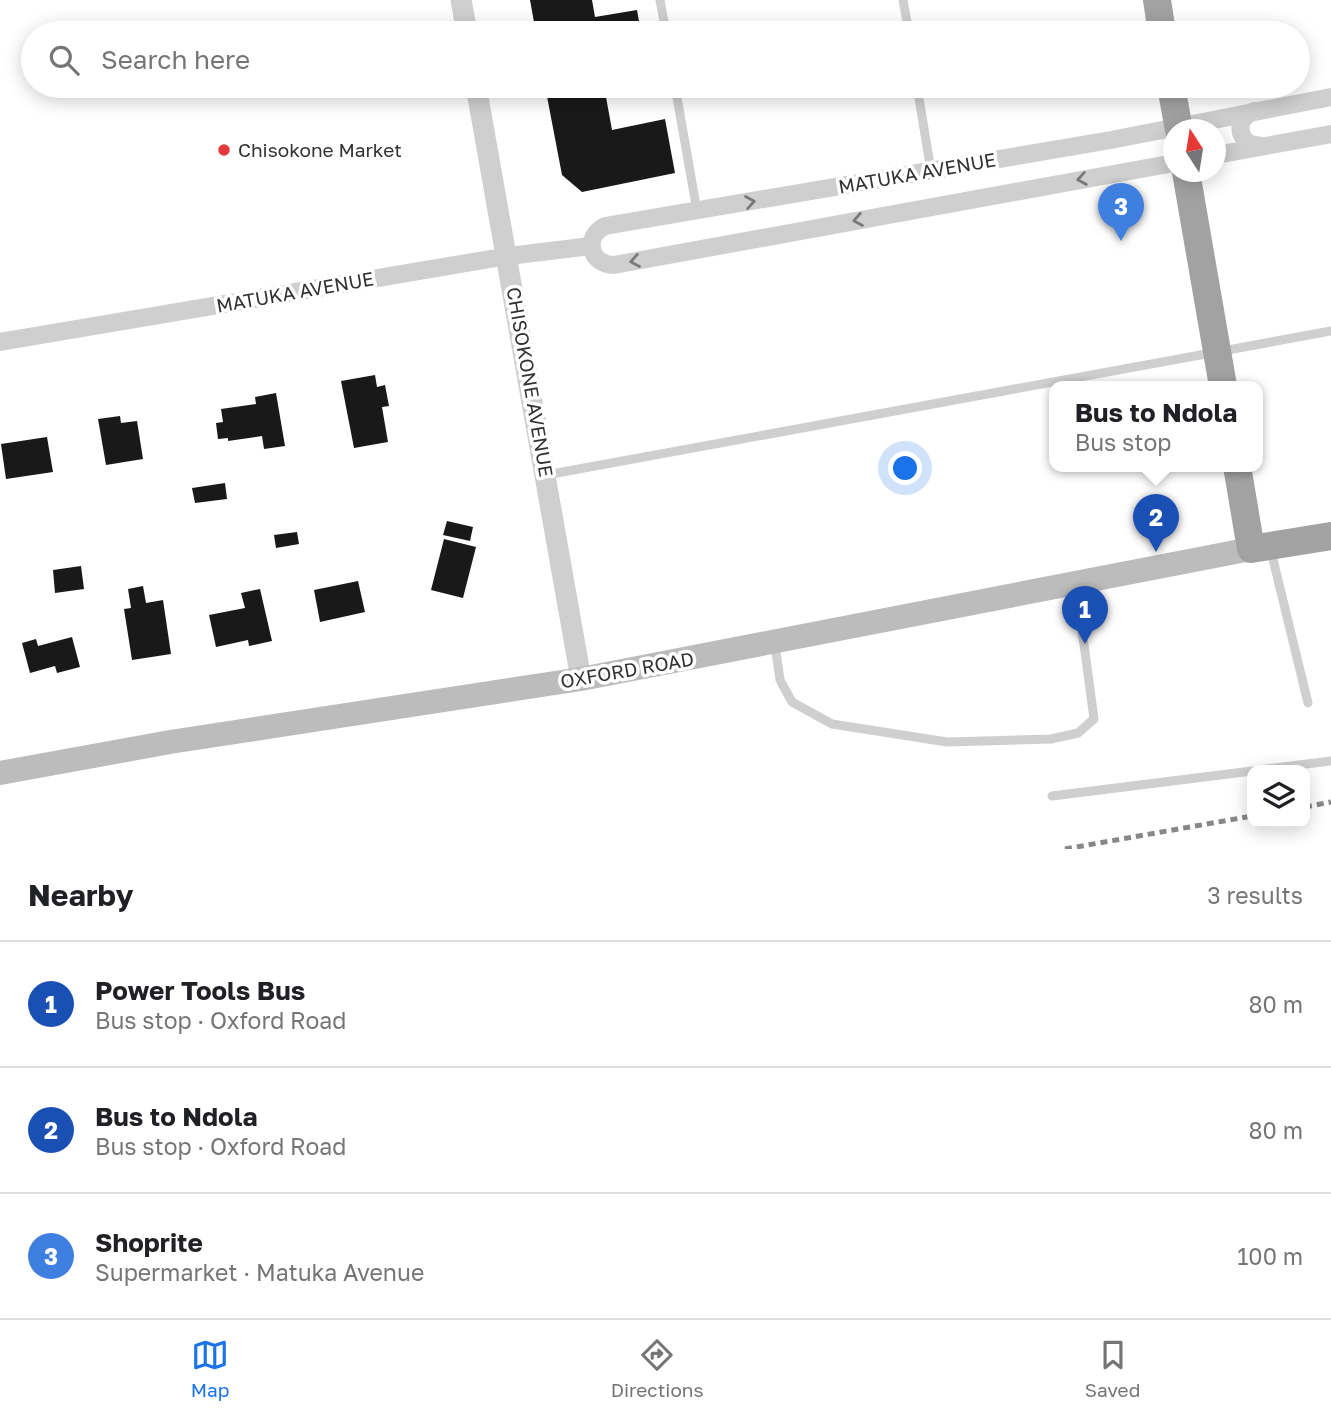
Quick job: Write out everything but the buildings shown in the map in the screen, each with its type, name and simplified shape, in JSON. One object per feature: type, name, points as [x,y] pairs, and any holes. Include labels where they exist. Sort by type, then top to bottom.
[{"type":"highway","points":[[1157,0],[1160,21]]},
{"type":"highway","points":[[1173,98],[1177,119]]},
{"type":"highway","points":[[1188,182],[1222,381]]},
{"type":"highway","points":[[1239,472],[1261,547]]},
{"type":"highway","name":"OXFORD ROAD","points":[[1261,547],[1331,536]]},
{"type":"main road","name":"OXFORD ROAD","points":[[0,773],[170,743],[581,679],[1261,547]]},
{"type":"street","points":[[461,0],[465,21]]},
{"type":"street","name":"MATUKA AVENUE","points":[[1219,119],[1331,97]]},
{"type":"street","name":"CHISOKONE AVENUE","points":[[478,98],[581,679]]},
{"type":"street","points":[[1254,111],[1244,117],[1240,128],[1244,140],[1249,144],[1261,146]]},
{"type":"street","name":"MATUKA AVENUE","points":[[1163,131],[606,226],[595,233],[592,253],[601,263],[614,265],[1163,165]]},
{"type":"street","points":[[1226,153],[1331,134]]},
{"type":"street","name":"MATUKA AVENUE","points":[[0,342],[508,256],[591,246]]},
{"type":"lane","points":[[660,0],[664,21]]},
{"type":"lane","points":[[904,0],[907,21]]},
{"type":"lane","points":[[677,98],[697,211]]},
{"type":"lane","points":[[920,98],[931,171]]},
{"type":"lane","points":[[1059,381],[1331,331]]},
{"type":"lane","points":[[546,475],[1049,383]]},
{"type":"lane","points":[[1261,547],[1308,703]]},
{"type":"lane","points":[[775,643],[780,680],[792,702],[832,724],[947,742],[1051,739],[1078,733],[1094,719],[1076,583]]},
{"type":"lane","points":[[1299,765],[1331,761]]},
{"type":"lane","points":[[1052,796],[1247,772]]},
{"type":"railway","points":[[1310,806],[1331,802]]},
{"type":"railway","points":[[1065,849],[1247,817]]},
{"type":"place","name":"Chisokone Market","points":[[224,150]]},
{"type":"place","name":"Shoprite","points":[[1121,241]]},
{"type":"place","name":"Bus to Ndola","points":[[1156,552]]},
{"type":"place","name":"Power Tools Bus","points":[[1085,644]]}]
